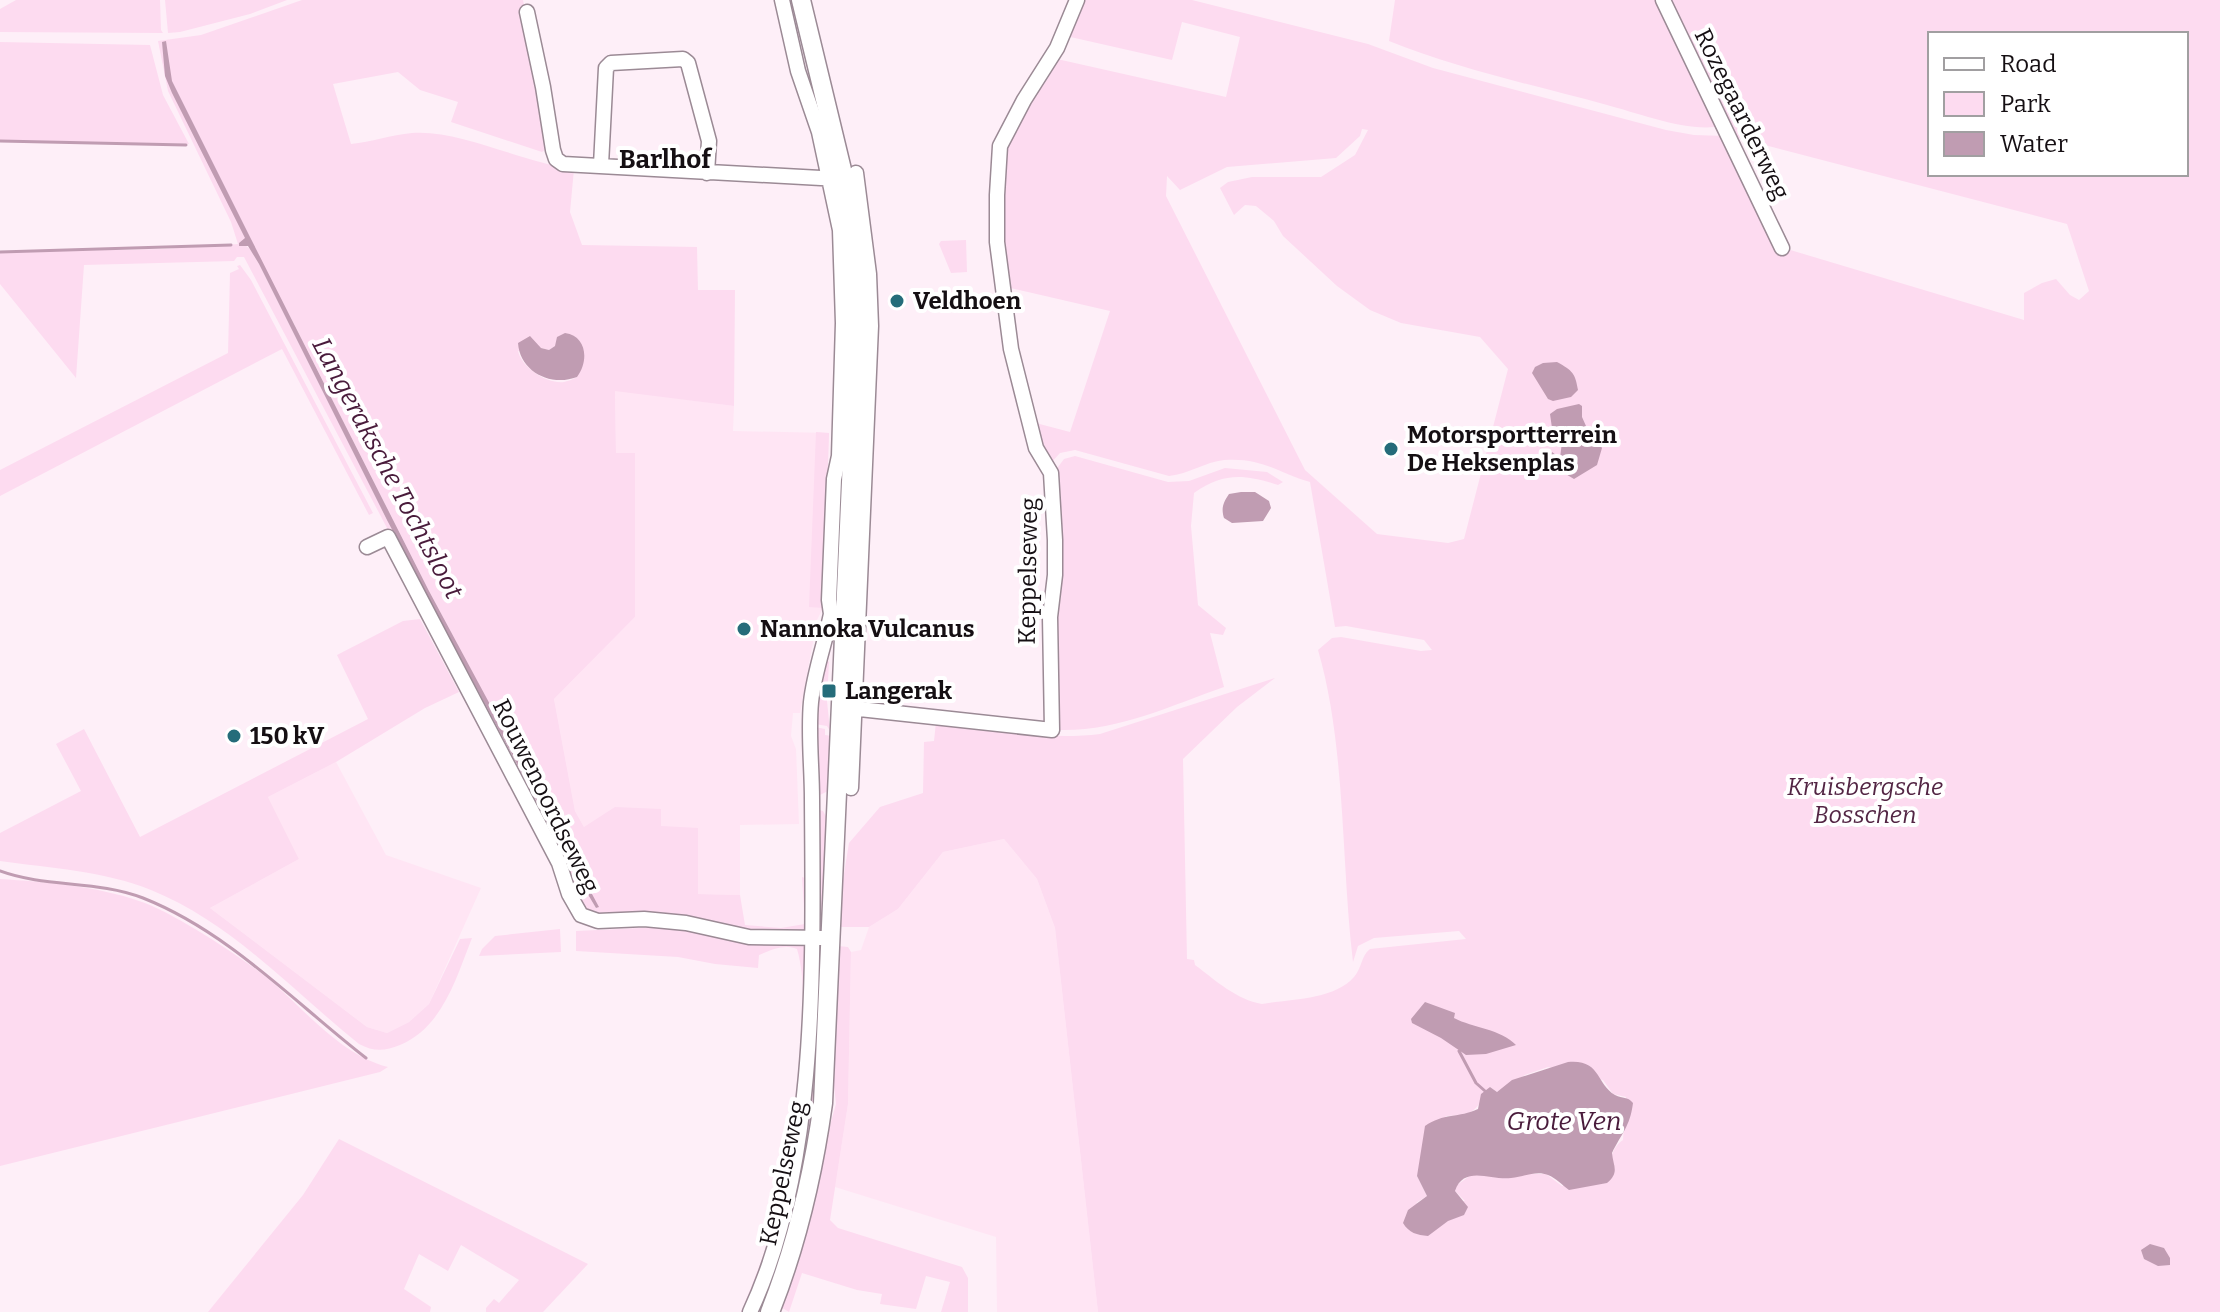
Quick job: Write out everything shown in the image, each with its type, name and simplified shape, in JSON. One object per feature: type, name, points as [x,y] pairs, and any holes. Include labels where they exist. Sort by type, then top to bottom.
[{"type":"main road","name":"Keppelseweg","points":[[761,1310],[787,1269],[816,1156],[823,1103],[837,802],[848,708],[858,327],[863,288],[843,177],[801,43],[801,0]]},
{"type":"street","name":"Keppelseweg","points":[[782,0],[801,43]]},
{"type":"street","name":"Keppelseweg","points":[[851,788],[848,708],[1052,730],[1050,617],[1055,540],[1051,473],[1036,448],[1011,349],[997,242],[997,195],[1000,146],[1057,48],[1077,0]]},
{"type":"street","name":"Rozegaarderweg","points":[[1663,0],[1782,248]]},
{"type":"street","points":[[527,12],[556,159],[563,164],[843,177]]},
{"type":"street","points":[[601,165],[606,68],[611,63],[683,59],[688,63],[709,141],[707,173]]},
{"type":"street","name":"Keppelseweg","points":[[761,1310],[790,1187],[807,1055],[811,701],[831,614],[829,584],[834,479],[839,456],[843,323],[840,230],[843,177]]},
{"type":"street","name":"Rouwenoordseweg","points":[[367,547],[388,537],[559,863],[569,894],[581,915],[598,921],[644,919],[686,923],[749,937],[831,938]]},
{"type":"street","points":[[812,803],[837,802]]},
{"type":"shaded area","points":[[615,390],[734,406],[733,431],[829,433],[823,608],[817,620],[800,713],[793,713],[791,736],[796,749],[799,824],[740,825],[740,895],[698,894],[698,829],[584,827],[575,811],[554,699],[635,617],[634,453],[616,454]]},
{"type":"shaded area","points":[[336,762],[386,855],[481,888],[429,1004],[409,1022],[387,1033],[367,1027],[210,908],[299,859],[268,797]]},
{"type":"shaded area","points":[[1004,839],[1037,879],[1055,928],[1098,1312],[997,1312],[996,1237],[835,1187],[848,1104],[851,952],[861,950],[869,927],[898,909],[943,852]]},
{"type":"green space","points":[[16,0],[160,0],[163,33],[0,32],[0,9]]},
{"type":"green space","points":[[165,0],[287,0],[250,14],[168,33]]},
{"type":"green space","points":[[302,0],[523,0],[550,146],[542,152],[451,122],[458,102],[420,90],[398,72],[333,84],[351,144],[404,134],[430,133],[574,169],[570,212],[582,245],[697,247],[698,290],[735,290],[734,406],[615,391],[616,453],[635,453],[635,617],[554,699],[575,811],[584,827],[615,807],[661,809],[661,826],[698,828],[698,894],[740,895],[745,925],[781,928],[805,924],[802,877],[805,878],[806,929],[802,932],[764,935],[659,913],[604,915],[590,912],[578,899],[567,869],[244,257],[237,257],[234,261],[84,265],[76,378],[0,284],[0,252],[162,249],[238,244],[231,222],[168,91],[158,41],[201,35]],"holes":[[[245,245],[251,245],[291,318],[429,591],[598,907],[574,871],[388,522],[259,264]],[[555,346],[577,377],[564,382],[543,378],[524,363],[518,351],[549,350]]]},
{"type":"green space","name":"Kruisbergsche Bosschen","points":[[1082,0],[1192,0],[1368,44],[1433,68],[1666,130],[1725,136],[1788,252],[1787,249],[2024,320],[2024,293],[2042,283],[2056,279],[2079,300],[2089,291],[2067,224],[1738,138],[1672,0],[2220,0],[2220,1312],[1098,1312],[1055,928],[1037,879],[1004,839],[943,852],[898,909],[869,927],[839,927],[840,898],[849,843],[880,807],[923,793],[924,742],[934,741],[936,722],[1039,735],[1100,734],[1275,678],[1237,707],[1183,759],[1187,959],[1194,960],[1195,965],[1235,994],[1262,1004],[1311,997],[1345,985],[1359,970],[1370,949],[1466,939],[1459,931],[1374,938],[1358,946],[1353,962],[1334,725],[1318,650],[1332,638],[1341,637],[1421,651],[1432,650],[1424,640],[1346,626],[1335,627],[1310,482],[1259,463],[1237,460],[1217,461],[1169,476],[1075,450],[1060,453],[1050,464],[1032,422],[1070,432],[1110,311],[1006,287],[1000,194],[1002,171],[1014,127],[1027,102],[1047,81],[1057,59],[1226,97],[1240,37],[1182,22],[1172,60],[1066,36]],"holes":[[[1362,129],[1368,130],[1355,155],[1321,177],[1252,177],[1228,182],[1220,188],[1234,215],[1245,205],[1256,206],[1337,286],[1370,310],[1401,323],[1480,337],[1508,369],[1464,539],[1448,543],[1377,534],[1305,470],[1166,196],[1167,176],[1180,190],[1227,167],[1336,158],[1360,136]],[[1548,1067],[1603,1080],[1613,1094],[1626,1097],[1623,1140],[1613,1153],[1607,1183],[1562,1186],[1546,1174],[1471,1175],[1457,1185],[1455,1191],[1465,1201],[1416,1203],[1427,1196],[1417,1176],[1446,1116],[1474,1110],[1490,1087],[1497,1092],[1525,1075]]]},
{"type":"green space","points":[[1395,0],[1663,0],[1721,126],[1694,127],[1664,121],[1469,68],[1389,41]]},
{"type":"green space","points":[[0,42],[150,45],[163,95],[189,144],[0,141]]},
{"type":"green space","points":[[966,240],[967,272],[951,273],[939,244],[941,241]]},
{"type":"green space","points":[[240,265],[251,280],[373,513],[369,515],[282,349],[0,496],[0,470],[228,353],[230,273],[239,269],[237,266]]},
{"type":"green space","points":[[816,432],[829,433],[823,608],[809,607]]},
{"type":"green space","points":[[1075,456],[1168,482],[1189,481],[1225,468],[1267,472],[1283,482],[1278,485],[1245,477],[1225,478],[1194,493],[1191,526],[1198,605],[1226,628],[1223,635],[1210,633],[1224,687],[1122,722],[1080,730],[1058,730],[1054,605],[1055,471],[1064,459]]},
{"type":"green space","points":[[420,619],[459,692],[268,797],[299,859],[210,908],[367,1027],[387,1033],[409,1022],[429,1004],[460,939],[472,938],[446,1000],[415,1037],[384,1049],[359,1044],[235,939],[208,920],[151,890],[96,874],[0,861],[0,833],[81,791],[56,744],[84,729],[140,837],[368,719],[337,655],[403,621]]},
{"type":"green space","points":[[825,658],[829,662],[827,701],[830,731],[827,726],[815,724]]},
{"type":"green space","points":[[815,727],[825,729],[825,735],[832,736],[828,791],[818,796],[818,734]]},
{"type":"green space","points":[[816,809],[823,811],[827,818],[823,923],[818,927]]},
{"type":"green space","points":[[0,879],[88,888],[152,906],[219,944],[261,973],[320,1027],[352,1051],[388,1067],[380,1072],[0,1166]]},
{"type":"green space","points":[[661,927],[802,943],[805,946],[804,1050],[792,1154],[778,1214],[745,1312],[741,1312],[777,1210],[790,1146],[802,1018],[800,962],[797,949],[787,947],[759,955],[758,968],[678,957],[576,951],[576,931]]},
{"type":"green space","points":[[560,929],[561,952],[479,956],[495,936]]},
{"type":"green space","points":[[818,945],[822,952],[812,1136],[805,1156],[810,1157],[766,1305],[761,1300],[784,1231]]},
{"type":"green space","points":[[838,946],[848,947],[851,952],[848,1104],[830,1220],[838,1228],[962,1267],[968,1278],[968,1312],[941,1312],[950,1282],[926,1276],[916,1309],[880,1304],[882,1294],[857,1290],[802,1273],[789,1312],[779,1306],[836,1104],[832,1067]]},
{"type":"green space","points":[[339,1139],[588,1264],[543,1312],[486,1312],[494,1299],[499,1303],[519,1280],[461,1245],[448,1271],[419,1254],[404,1289],[431,1307],[430,1312],[208,1312],[303,1195]]},
{"type":"water","points":[[166,41],[172,81],[250,237],[429,591],[599,907],[596,908],[574,871],[388,522],[259,264],[248,246],[239,246],[245,238],[165,76],[162,42]]},
{"type":"water","points":[[565,333],[578,339],[584,350],[583,364],[577,377],[567,380],[547,378],[538,375],[524,362],[518,343],[530,336],[541,348],[549,350],[555,346],[557,337]]},
{"type":"water","points":[[1557,362],[1572,373],[1578,390],[1571,397],[1553,401],[1548,399],[1532,373],[1535,367],[1543,363]]},
{"type":"water","points":[[1579,404],[1586,426],[1580,432],[1592,433],[1602,448],[1597,465],[1574,479],[1554,467],[1549,456],[1552,452],[1560,458],[1562,442],[1575,434],[1560,436],[1552,428],[1550,414],[1557,409]]},
{"type":"water","points":[[1255,492],[1269,501],[1271,508],[1263,521],[1232,523],[1224,518],[1223,506],[1229,494]]},
{"type":"water","name":"Grote Ven","points":[[1425,1002],[1455,1013],[1454,1018],[1503,1035],[1516,1045],[1486,1054],[1466,1055],[1412,1023],[1411,1019]]},
{"type":"water","name":"Grote Ven","points":[[1568,1062],[1587,1064],[1609,1090],[1633,1103],[1627,1124],[1612,1153],[1615,1169],[1611,1179],[1607,1183],[1569,1190],[1543,1174],[1504,1178],[1472,1176],[1459,1183],[1455,1191],[1468,1207],[1464,1215],[1448,1221],[1428,1236],[1408,1229],[1403,1223],[1408,1210],[1427,1196],[1417,1176],[1425,1126],[1438,1119],[1478,1109],[1481,1094],[1490,1087],[1497,1092],[1512,1080]]},
{"type":"water","points":[[2150,1244],[2164,1248],[2170,1265],[2158,1266],[2144,1259],[2141,1250]]},
{"type":"waterway","points":[[0,141],[186,145]]},
{"type":"waterway","points":[[0,252],[231,245]]},
{"type":"waterway","points":[[0,871],[35,880],[126,892],[174,912],[233,949],[366,1058]]},
{"type":"waterway","points":[[1459,1051],[1476,1083],[1485,1091]]},
{"type":"place","name":"Veldhoen","points":[[897,301]]},
{"type":"place","name":"Motorsportterrein De Heksenplas","points":[[1391,449]]},
{"type":"place","name":"Nannoka Vulcanus","points":[[744,629]]},
{"type":"place","name":"Langerak","points":[[829,691]]},
{"type":"place","name":"150 kV","points":[[234,736]]},
{"type":"district","name":"Barlhof","points":[[665,159]]},
{"type":"water label","name":"Langeraksche Tochtsloot","points":[[388,468]]}]
